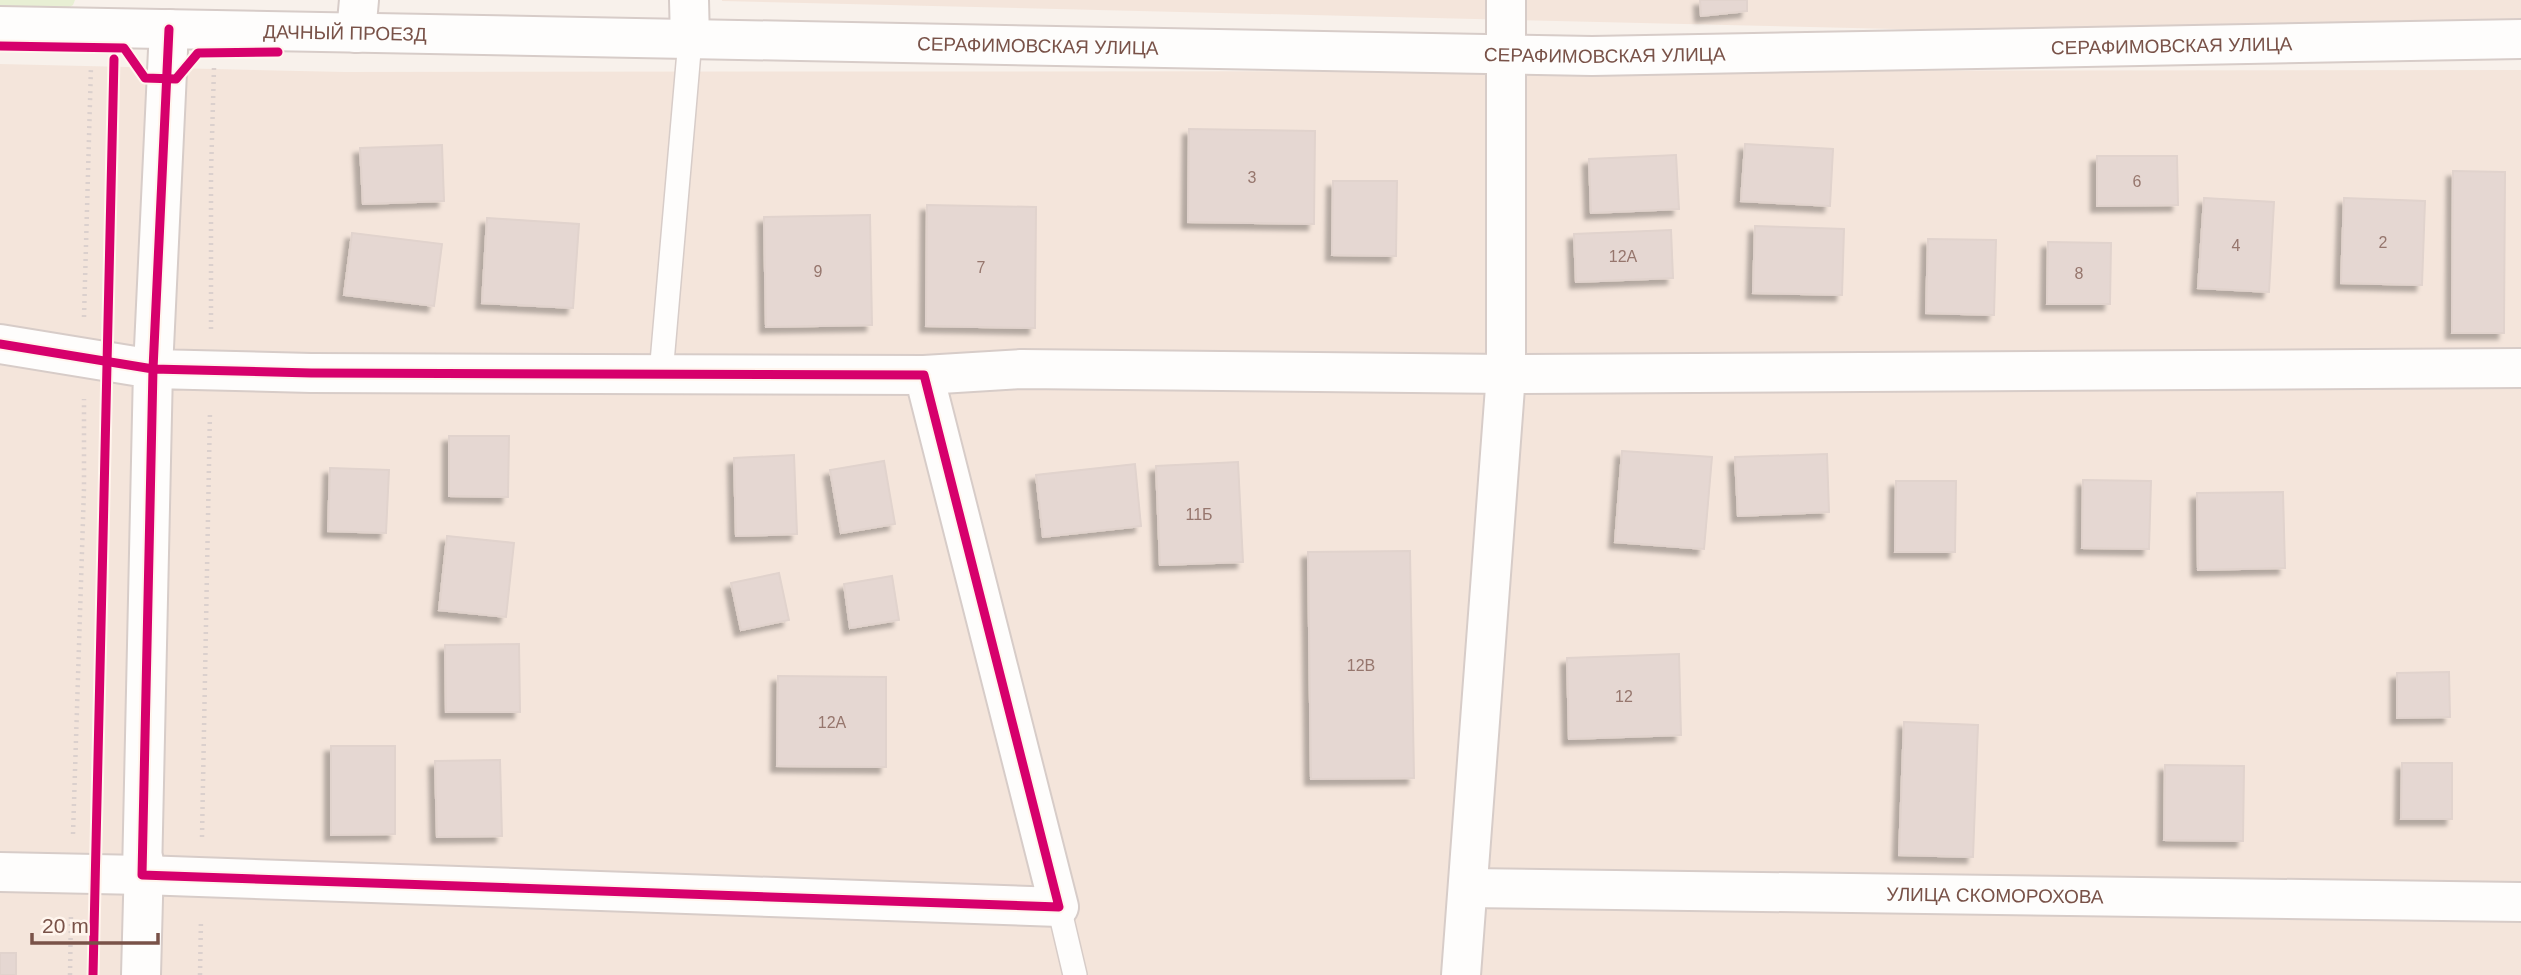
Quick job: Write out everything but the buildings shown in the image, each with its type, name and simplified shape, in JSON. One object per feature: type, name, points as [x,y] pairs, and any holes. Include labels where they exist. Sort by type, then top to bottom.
[{"type":"street","points":[[689,0],[690,40]]},
{"type":"street","points":[[1461,975],[1506,374],[1506,0]]},
{"type":"street","name":"ДАЧНЫЙ ПРОЕЗД","points":[[0,26],[169,29],[358,17],[690,40]]},
{"type":"street","points":[[141,975],[153,369],[169,29]]},
{"type":"street","name":"СЕРАФИМОВСКАЯ УЛИЦА","points":[[690,40],[1619,55],[2521,39]]},
{"type":"street","points":[[0,344],[153,369],[311,373],[924,375],[1021,369],[1506,374],[2521,368]]},
{"type":"street","points":[[0,872],[143,868],[201,876],[1059,907],[924,375]]},
{"type":"street","name":"УЛИЦА СКОМОРОХОВА","points":[[1468,888],[2521,902]]},
{"type":"lane","points":[[662,374],[690,40]]},
{"type":"lane","points":[[1059,907],[1075,975]]},
{"type":"path","points":[[69,975],[85,488],[84,357],[92,59]]},
{"type":"path","points":[[200,975],[211,369],[211,173],[215,61]]},
{"type":"shaded area","points":[[2521,0],[2521,44],[722,1]]},
{"type":"shaded area","points":[[0,64],[344,72],[2521,70],[2521,975],[0,975]]},
{"type":"green space","points":[[0,0],[75,0],[73,5],[45,21],[0,20]]},
{"type":"cycle path","points":[[0,344],[153,369],[311,373],[924,375],[1059,907],[142,875],[153,369],[169,29]]},
{"type":"cycle path","points":[[0,46],[124,48],[145,78],[176,79],[198,53],[278,52]]},
{"type":"cycle path","points":[[93,975],[114,59]]}]
